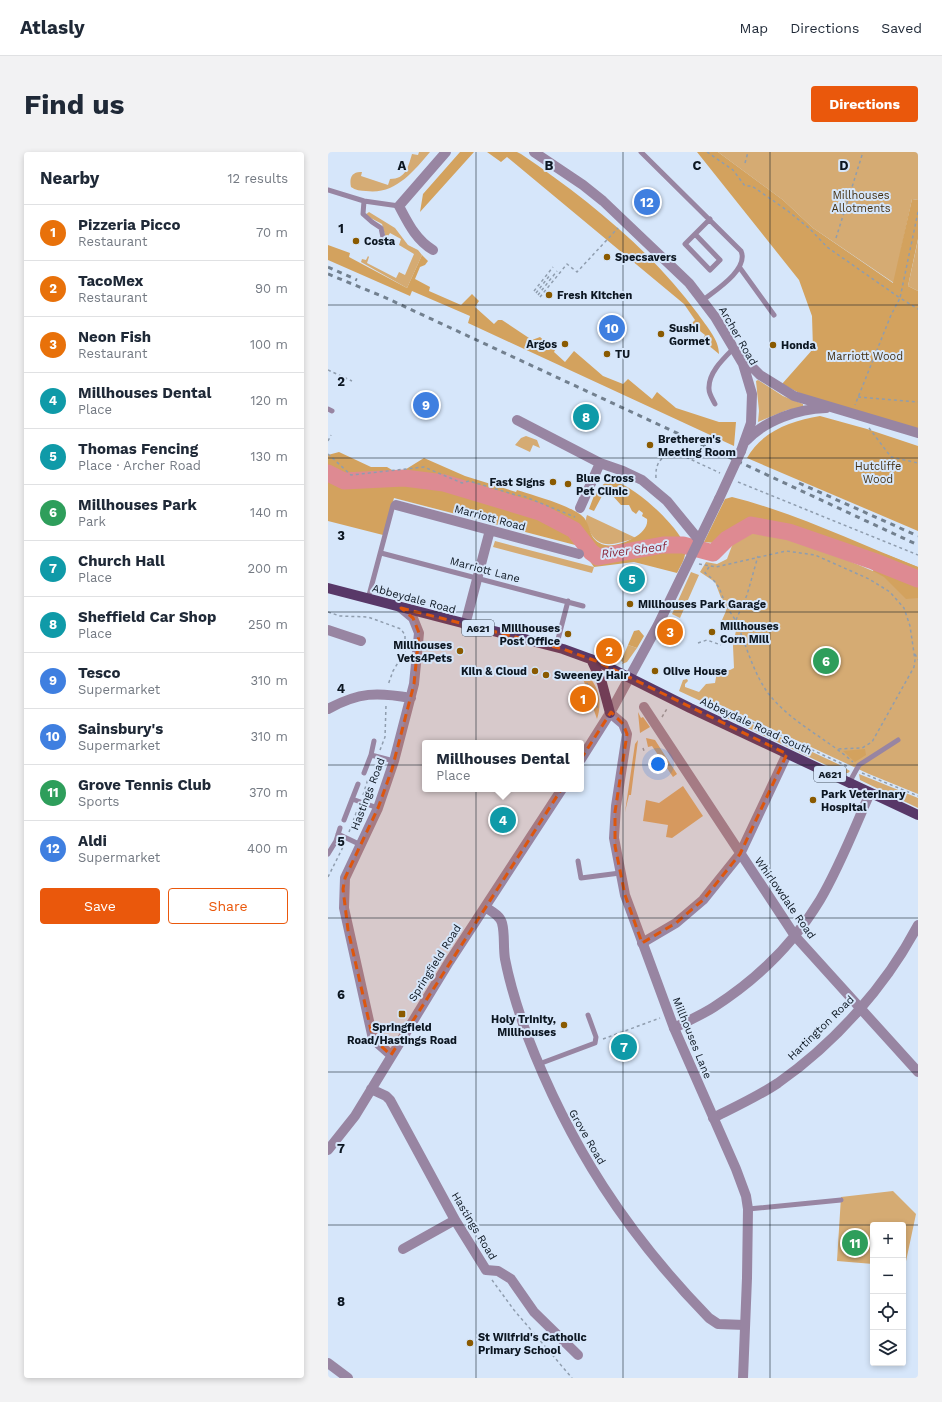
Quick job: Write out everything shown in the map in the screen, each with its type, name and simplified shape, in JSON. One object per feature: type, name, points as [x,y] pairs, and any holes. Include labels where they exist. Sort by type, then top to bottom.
[{"type":"main road","name":"Abbeydale Road","points":[[328,588],[556,647],[590,659],[629,678]]},
{"type":"main road","points":[[590,659],[602,683],[610,713]]},
{"type":"main road","name":"Abbeydale Road South","points":[[629,678],[787,754],[918,814]]},
{"type":"street","points":[[433,250],[425,245],[410,227],[399,206],[446,152]]},
{"type":"street","name":"Archer Road","points":[[534,152],[583,185],[603,201],[689,283],[703,300],[743,364],[752,402],[751,423],[743,447],[658,626],[629,678]]},
{"type":"street","points":[[734,348],[757,372],[787,392],[804,399],[918,433]]},
{"type":"street","points":[[743,447],[763,427],[779,419],[809,410],[832,407]]},
{"type":"street","points":[[517,420],[600,464],[634,476],[652,487],[698,542]]},
{"type":"street","points":[[579,512],[600,464]]},
{"type":"street","name":"Marriott Road","points":[[396,505],[579,554]]},
{"type":"street","points":[[465,624],[490,530]]},
{"type":"street","name":"Hastings Road","points":[[391,1055],[373,1039],[344,908],[345,878],[378,808],[394,761],[411,698],[420,637],[418,628],[413,618],[401,608]]},
{"type":"street","points":[[328,630],[361,641]]},
{"type":"street","points":[[584,754],[610,713],[629,678]]},
{"type":"street","points":[[328,709],[341,702],[367,694],[386,694],[411,698]]},
{"type":"street","name":"Whirlowdale Road","points":[[644,707],[658,720],[740,854],[795,936],[918,1072]]},
{"type":"street","name":"Millhouses Lane","points":[[610,713],[623,724],[627,734],[615,812],[615,846],[625,895],[674,1028],[742,1183],[748,1209],[744,1378]]},
{"type":"street","points":[[642,943],[676,923],[703,900],[740,854],[787,754]]},
{"type":"street","name":"Springfield Road","points":[[328,1150],[355,1116],[391,1055],[560,792]]},
{"type":"street","points":[[674,1028],[714,1008],[744,986],[768,965],[795,936],[820,900],[832,879],[870,793]]},
{"type":"street","name":"Grove Road","points":[[485,907],[498,916],[502,922],[505,957],[510,984],[539,1064],[559,1111],[584,1156],[625,1221],[653,1257],[708,1318],[718,1324],[745,1325]]},
{"type":"street","name":"Hartington Road","points":[[713,1118],[777,1083],[801,1066],[860,1009],[887,976],[918,924]]},
{"type":"street","name":"Hastings Road","points":[[371,1089],[386,1096],[390,1100],[456,1220],[486,1270],[498,1271],[511,1279],[534,1312],[578,1355]]},
{"type":"street","points":[[403,1249],[456,1220]]},
{"type":"street","points":[[328,1363],[348,1378]]},
{"type":"lane","points":[[641,152],[710,219],[741,251],[744,258],[740,268],[703,300]]},
{"type":"lane","points":[[328,190],[364,201],[399,206]]},
{"type":"lane","points":[[364,201],[363,214],[381,228],[384,242]]},
{"type":"lane","points":[[695,234],[720,260],[710,270],[685,244],[695,234],[710,219]]},
{"type":"lane","points":[[740,268],[774,315]]},
{"type":"lane","points":[[715,404],[708,390],[710,378],[722,361],[734,348]]},
{"type":"lane","points":[[368,599],[393,504],[396,505]]},
{"type":"lane","name":"Marriott Lane","points":[[381,553],[583,606]]},
{"type":"lane","points":[[556,647],[568,601]]},
{"type":"lane","points":[[849,783],[856,768],[898,740]]},
{"type":"lane","points":[[364,773],[371,755],[374,741]]},
{"type":"lane","points":[[371,755],[394,761]]},
{"type":"lane","points":[[344,820],[358,784]]},
{"type":"lane","points":[[352,799],[378,808]]},
{"type":"lane","points":[[328,854],[340,828]]},
{"type":"lane","points":[[338,834],[361,845]]},
{"type":"lane","points":[[578,861],[581,878],[620,873]]},
{"type":"lane","points":[[539,1064],[595,1043],[596,1037],[588,1016]]},
{"type":"lane","points":[[748,1209],[841,1200]]},
{"type":"path","points":[[707,152],[733,170],[745,186],[752,186],[788,211],[810,229],[827,247],[918,309]]},
{"type":"path","points":[[745,163],[748,152]]},
{"type":"path","points":[[836,238],[862,152]]},
{"type":"path","points":[[918,212],[900,298],[891,315],[858,397],[856,414],[891,457],[918,463]]},
{"type":"path","points":[[557,271],[539,296],[567,264],[577,272],[612,234]]},
{"type":"path","points":[[550,275],[535,292],[553,266]]},
{"type":"path","points":[[328,370],[352,381]]},
{"type":"path","points":[[858,397],[918,402]]},
{"type":"path","points":[[328,442],[331,435]]},
{"type":"path","points":[[658,484],[656,479],[657,464],[664,456],[675,452],[721,473]]},
{"type":"path","points":[[328,454],[351,475],[424,467],[462,483],[469,481],[579,512]]},
{"type":"path","points":[[738,482],[918,555]]},
{"type":"path","points":[[705,566],[716,567],[758,556],[786,551],[815,555],[878,583],[896,597],[904,608],[910,626],[914,651],[914,667],[872,742],[862,748],[838,749]]},
{"type":"path","points":[[736,621],[747,595],[758,556]]},
{"type":"path","points":[[709,567],[705,573],[717,581],[726,605],[736,621],[754,666],[768,693],[789,714],[838,749],[856,768]]},
{"type":"path","points":[[328,612],[340,616],[368,617],[401,629],[405,635],[405,651],[393,671],[386,694]]},
{"type":"path","points":[[698,643],[705,640],[721,645]]},
{"type":"path","points":[[914,651],[918,660]]},
{"type":"path","points":[[582,672],[596,708],[600,709]]},
{"type":"path","points":[[701,703],[708,706],[713,704],[918,796]]},
{"type":"path","points":[[595,1043],[669,1015]]},
{"type":"path","points":[[486,1270],[514,1310],[572,1378]]},
{"type":"highlighted area","points":[[401,608],[563,649],[596,661],[787,754],[740,854],[703,900],[676,923],[642,943],[625,895],[615,846],[615,812],[627,734],[623,724],[611,712],[391,1055],[373,1039],[348,930],[343,889],[345,878],[378,808],[392,769],[414,684],[419,633],[413,618]]},
{"type":"green space","points":[[419,152],[430,152],[410,174],[395,186],[376,191],[360,191],[351,187],[350,181],[352,176],[359,172],[362,172],[361,176],[388,185],[390,179],[403,175],[412,154],[418,155]]},
{"type":"green space","points":[[460,152],[474,152],[420,212],[423,194]]},
{"type":"green space","points":[[487,152],[517,152],[521,154],[570,189],[616,226],[679,290],[712,333],[717,343],[719,354],[702,340],[705,335],[691,324],[695,320],[684,304],[507,157],[501,162]]},
{"type":"green space","name":"Marriott Wood","points":[[697,152],[718,152],[783,200],[813,228],[893,283],[912,199],[918,200],[918,239],[908,286],[918,291],[918,429],[807,397],[782,384],[813,349],[812,316],[799,280]]},
{"type":"green space","name":"Millhouses Allotments","points":[[718,152],[918,152],[918,200],[912,199],[894,283],[813,228],[783,200]]},
{"type":"green space","points":[[369,212],[395,228],[408,245],[418,250],[422,255],[407,288],[361,262],[362,259],[366,260],[368,256],[367,263],[396,278],[399,272],[405,275],[414,254],[399,245],[401,239],[390,233],[386,239],[382,224],[365,215]]},
{"type":"green space","points":[[918,240],[918,291],[908,286]]},
{"type":"green space","points":[[328,245],[350,253],[349,257],[407,288],[422,255],[428,261],[425,265],[420,267],[415,279],[430,287],[429,291],[461,305],[472,294],[479,301],[475,307],[494,324],[498,320],[502,320],[532,340],[540,337],[555,350],[554,352],[565,362],[574,351],[603,376],[623,384],[628,379],[652,399],[657,392],[676,408],[719,422],[736,422],[734,446],[468,323],[470,316],[412,291],[410,296],[328,260]]},
{"type":"green space","points":[[758,380],[783,396],[803,404],[803,407],[787,410],[758,422],[759,411],[756,381]]},
{"type":"green space","name":"Hutcliffe Wood","points":[[820,416],[867,429],[918,446],[918,531],[747,458],[753,449],[769,434],[788,424]]},
{"type":"green space","points":[[526,436],[537,440],[540,448],[533,445],[530,452],[515,445],[521,438]]},
{"type":"green space","points":[[339,452],[371,467],[387,467],[397,473],[424,458],[465,476],[554,502],[573,510],[585,519],[591,534],[596,541],[605,545],[617,544],[632,539],[647,525],[647,519],[642,516],[643,513],[639,510],[636,514],[632,511],[629,505],[621,505],[612,495],[607,492],[603,494],[594,511],[589,509],[601,486],[608,482],[616,482],[639,494],[673,526],[684,544],[684,559],[677,573],[634,562],[594,567],[579,546],[394,498],[383,535],[328,521],[328,455]]},
{"type":"green space","points":[[732,497],[803,520],[918,567],[918,598],[906,599],[884,577],[873,571],[880,560],[791,527],[751,520],[726,533],[715,543],[704,542],[725,499]]},
{"type":"green space","points":[[587,515],[636,538],[622,542],[604,544],[593,537],[588,528],[586,520]]},
{"type":"green space","points":[[753,532],[764,532],[795,540],[831,553],[873,571],[885,554],[918,567],[918,794],[869,774],[712,701],[707,704],[679,691],[683,680],[687,679],[688,681],[685,684],[685,687],[699,692],[706,684],[715,683],[717,672],[734,668],[733,646],[737,625],[722,620],[726,611],[715,582],[700,572],[706,562],[717,564],[727,559],[733,543]]},
{"type":"green space","points":[[495,541],[594,567],[592,573],[493,547]]},
{"type":"green space","points":[[691,572],[699,575],[680,618],[672,614]]},
{"type":"green space","points":[[639,630],[644,636],[637,648],[628,645],[634,631]]},
{"type":"green space","points":[[628,645],[637,648],[627,662],[622,664],[623,662],[621,661]]},
{"type":"green space","points":[[583,672],[592,681],[598,692],[599,712],[597,719],[581,673]]},
{"type":"green space","points":[[720,709],[850,771],[848,773],[843,773],[718,714]]},
{"type":"green space","points":[[638,712],[641,718],[643,717],[650,727],[640,733]]},
{"type":"green space","points":[[646,738],[655,740],[677,774],[673,777],[652,746],[648,747]]},
{"type":"green space","points":[[638,740],[631,795],[629,795],[625,812],[635,744]]},
{"type":"green space","points":[[865,749],[866,755],[855,762],[843,751]]},
{"type":"green space","points":[[859,774],[918,798],[918,808],[860,780]]},
{"type":"green space","points":[[683,786],[703,816],[672,838],[666,837],[668,825],[643,821],[646,800],[659,803]]},
{"type":"green space","points":[[893,1191],[916,1214],[906,1261],[906,1222],[870,1222],[870,1264],[837,1261],[841,1197]]},
{"type":"waterway","name":"River Sheaf","points":[[328,473],[344,481],[404,478],[444,483],[540,512],[574,530],[591,552],[598,557],[663,545],[683,545],[713,553],[727,539],[751,525],[789,532],[873,561],[918,579]]},
{"type":"railway","points":[[328,267],[357,280]]},
{"type":"railway","points":[[328,274],[384,297],[918,545]]},
{"type":"railway","points":[[799,483],[918,536]]},
{"type":"place","name":"Aldi","points":[[647,202]]},
{"type":"place","name":"Costa","points":[[356,241]]},
{"type":"place","name":"Specsavers","points":[[607,257]]},
{"type":"place","name":"Fresh Kitchen","points":[[549,295]]},
{"type":"place","name":"Sainsbury's","points":[[612,328]]},
{"type":"place","name":"Sushi Gormet","points":[[661,334]]},
{"type":"place","name":"Argos","points":[[565,344]]},
{"type":"place","name":"Honda","points":[[773,345]]},
{"type":"place","name":"TU","points":[[607,354]]},
{"type":"place","name":"Tesco","points":[[426,405]]},
{"type":"place","name":"Sheffield Car Shop","points":[[586,417]]},
{"type":"place","name":"Bretheren's Meeting Room","points":[[650,445]]},
{"type":"place","name":"Fast Signs","points":[[553,482]]},
{"type":"place","name":"Blue Cross Pet Clinic","points":[[568,484]]},
{"type":"place","name":"Thomas Fencing","points":[[632,579]]},
{"type":"place","name":"Millhouses Park Garage","points":[[630,604]]},
{"type":"place","name":"Neon Fish","points":[[670,632]]},
{"type":"place","name":"Millhouses Corn Mill","points":[[712,632]]},
{"type":"place","name":"Millhouses Post Office","points":[[568,634]]},
{"type":"place","name":"Millhouses Vets4Pets","points":[[460,651]]},
{"type":"place","name":"TacoMex","points":[[609,651]]},
{"type":"place","name":"Millhouses Park","points":[[826,661]]},
{"type":"place","name":"Kiln & Cloud","points":[[535,671]]},
{"type":"place","name":"Olive House","points":[[655,671]]},
{"type":"place","name":"Sweeney Hair","points":[[546,675]]},
{"type":"place","name":"Pizzeria Picco","points":[[583,699]]},
{"type":"place","name":"Park Veterinary Hospital","points":[[813,800]]},
{"type":"place","name":"Millhouses Dental","points":[[503,820]]},
{"type":"place","name":"Springfield Road/Hastings Road","points":[[402,1014]]},
{"type":"place","name":"Holy Trinity, Millhouses","points":[[564,1025]]},
{"type":"place","name":"Church Hall","points":[[624,1047]]},
{"type":"place","name":"Grove Tennis Club","points":[[855,1243]]},
{"type":"place","name":"St Wilfrid's Catholic Primary School","points":[[470,1343]]}]
